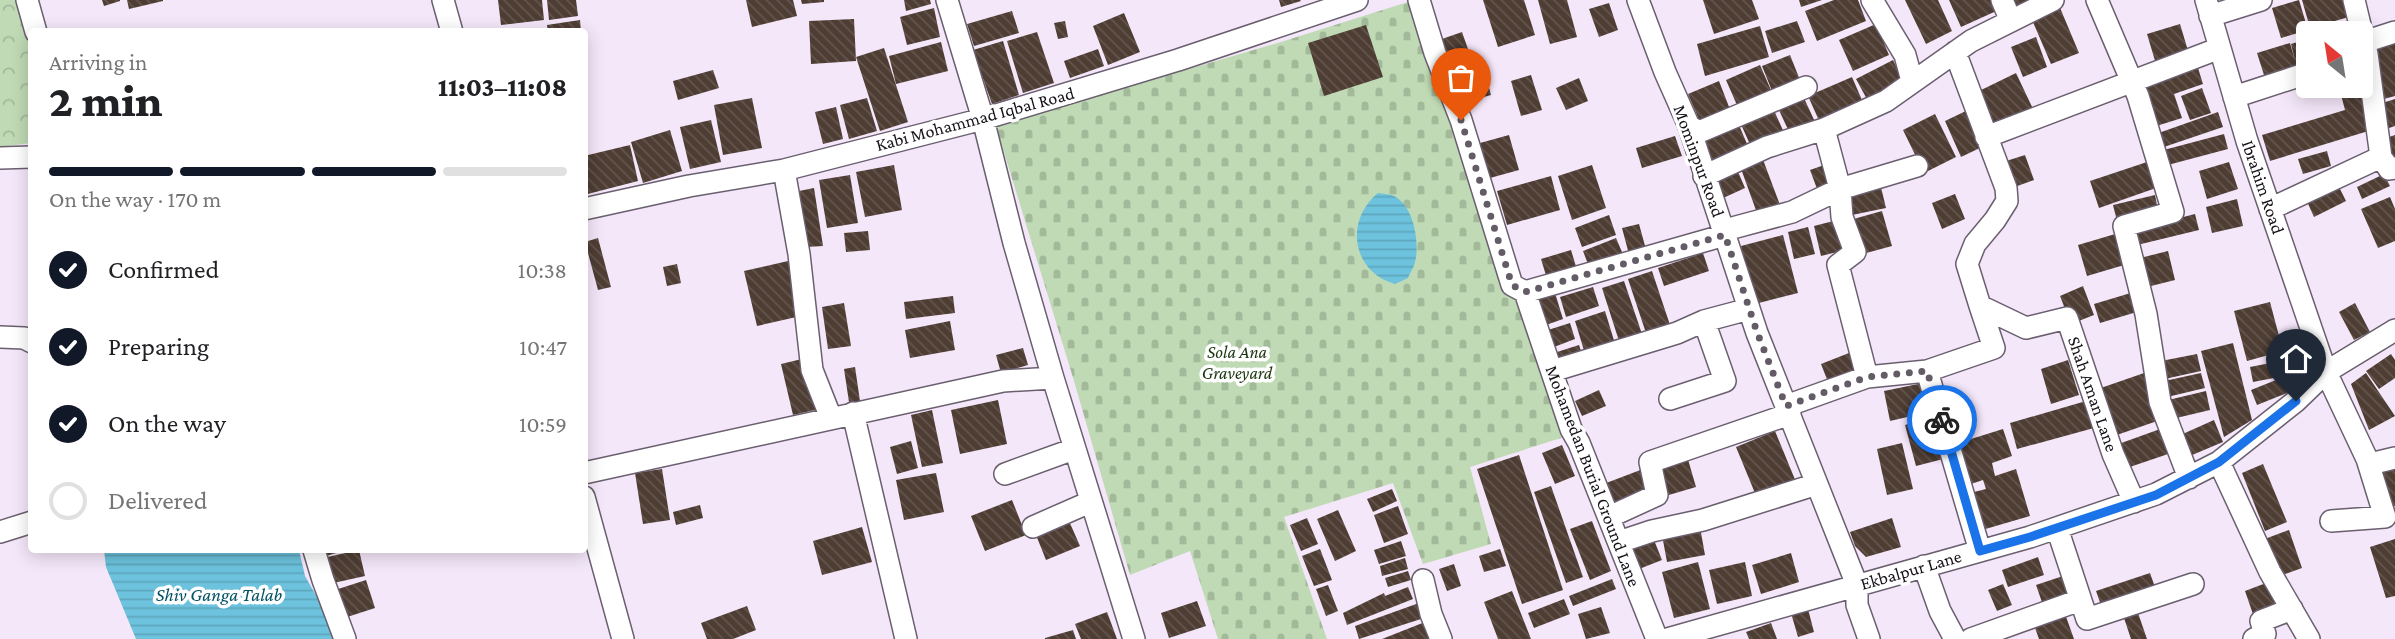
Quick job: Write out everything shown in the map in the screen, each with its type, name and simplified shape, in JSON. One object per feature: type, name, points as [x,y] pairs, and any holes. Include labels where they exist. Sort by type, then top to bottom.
[{"type":"street","points":[[27,0],[35,28]]},
{"type":"street","points":[[443,0],[451,28]]},
{"type":"street","points":[[947,0],[983,119],[1014,243],[1053,379],[1134,639]]},
{"type":"street","name":"Kabi Mohammad Iqbal Road","points":[[588,208],[689,186],[783,170],[983,119],[1178,60],[1357,0]]},
{"type":"street","name":"Mohamedan Burial Ground Lane","points":[[1419,0],[1461,120],[1512,285],[1525,292],[1571,429],[1657,639]]},
{"type":"street","name":"Mominpur Road","points":[[1638,0],[1689,126],[1749,309],[1857,585],[1857,605],[1869,639]]},
{"type":"street","points":[[1872,0],[1905,55],[1912,81]]},
{"type":"street","points":[[2002,0],[2011,21]]},
{"type":"street","points":[[1704,176],[1767,147],[1824,129],[1886,101],[1971,41],[2053,0]]},
{"type":"street","points":[[2097,0],[2132,81],[2173,212],[2123,226],[2146,314],[2160,402],[2189,478]]},
{"type":"street","points":[[2208,8],[2261,0]]},
{"type":"street","points":[[2354,0],[2358,21]]},
{"type":"street","name":"Ibrahim Road","points":[[2208,8],[2270,209],[2326,372],[2370,464],[2390,515]]},
{"type":"street","points":[[2373,45],[2395,32]]},
{"type":"street","points":[[1986,137],[2220,48]]},
{"type":"street","points":[[1609,517],[1657,495],[1650,462],[1867,377],[1927,371],[1993,348],[1967,264],[1975,244],[2007,201],[2006,188],[1955,52]]},
{"type":"street","points":[[2234,97],[2296,77]]},
{"type":"street","points":[[1689,126],[1699,132],[1807,88]]},
{"type":"street","points":[[2270,209],[2388,162],[2373,93]]},
{"type":"street","points":[[1824,129],[1840,189],[1842,216],[1855,252],[1839,265],[1867,377]]},
{"type":"street","points":[[0,158],[28,156]]},
{"type":"street","points":[[1525,292],[1793,212],[1840,189],[1917,166]]},
{"type":"street","points":[[783,170],[799,254],[813,370],[831,418]]},
{"type":"street","name":"Shah Aman Lane","points":[[1980,306],[2026,328],[2067,318],[2113,454],[2134,502]]},
{"type":"street","points":[[1552,371],[1749,309]]},
{"type":"street","points":[[1670,399],[1725,381],[1704,321]]},
{"type":"street","name":"Ekbalpur Lane","points":[[1667,639],[1980,551],[2156,495],[2219,462],[2296,401],[2326,372],[2395,330]]},
{"type":"street","points":[[0,337],[28,340]]},
{"type":"street","points":[[1927,371],[1980,551]]},
{"type":"street","points":[[588,472],[1003,381],[1053,379]]},
{"type":"street","points":[[853,414],[906,639]]},
{"type":"street","points":[[1004,474],[1074,449]]},
{"type":"street","points":[[2370,464],[2395,458]]},
{"type":"street","points":[[2219,462],[2270,572],[2309,639]]},
{"type":"street","points":[[1619,542],[1652,531],[1715,517],[1817,484]]},
{"type":"street","points":[[1033,527],[1090,502]]},
{"type":"street","points":[[588,511],[624,639]]},
{"type":"street","points":[[2331,521],[2390,515]]},
{"type":"street","points":[[0,532],[28,523]]},
{"type":"street","points":[[2057,528],[2087,619],[2193,584]]},
{"type":"street","points":[[315,553],[345,639]]},
{"type":"street","points":[[1924,566],[1940,611],[1955,639]]},
{"type":"street","points":[[1423,580],[1431,614],[1441,639]]},
{"type":"street","points":[[1971,639],[2081,600]]},
{"type":"street","points":[[2254,639],[2265,634],[2261,621],[2292,609]]},
{"type":"green space","points":[[0,0],[19,0],[28,36],[28,143],[0,147]]},
{"type":"green space","name":"Sola Ana Graveyard","points":[[1411,1],[1501,284],[1520,304],[1564,437],[1470,467],[1491,544],[1423,564],[1393,483],[1284,517],[1327,639],[1218,639],[1190,551],[1130,575],[996,126]]},
{"type":"water","points":[[1378,193],[1392,195],[1401,201],[1411,216],[1416,235],[1414,266],[1408,278],[1395,284],[1369,269],[1358,244],[1360,217],[1367,204]]},
{"type":"water","name":"Shiv Ganga Talab","points":[[104,553],[300,553],[305,576],[322,606],[334,639],[136,639],[106,567]]},
{"type":"building","points":[[102,0],[120,0],[120,1],[104,6]]},
{"type":"building","points":[[127,0],[163,0],[163,1],[129,9]]},
{"type":"building","points":[[498,0],[542,0],[544,20],[501,25]]},
{"type":"building","points":[[547,0],[576,0],[578,16],[549,20]]},
{"type":"building","points":[[746,0],[793,0],[797,16],[752,27]]},
{"type":"building","points":[[801,0],[824,0],[824,2],[802,4]]},
{"type":"building","points":[[904,0],[930,0],[931,4],[906,11]]},
{"type":"building","points":[[1279,0],[1300,0],[1301,1],[1281,7]]},
{"type":"building","points":[[1483,0],[1524,0],[1535,35],[1498,47]]},
{"type":"building","points":[[1538,0],[1567,0],[1577,37],[1550,44]]},
{"type":"building","points":[[1703,0],[1752,0],[1759,19],[1714,34]]},
{"type":"building","points":[[1799,0],[1822,0],[1801,7]]},
{"type":"building","points":[[1834,0],[1858,0],[1866,21],[1817,41],[1805,11]]},
{"type":"building","points":[[1905,0],[1938,0],[1952,31],[1926,44]]},
{"type":"building","points":[[1949,0],[1999,0],[2003,8],[1961,27]]},
{"type":"building","points":[[2007,0],[2039,0],[2011,11]]},
{"type":"building","points":[[2299,0],[2305,21],[2296,21],[2296,34],[2281,38],[2272,8]]},
{"type":"building","points":[[2302,0],[2351,0],[2356,15],[2335,21],[2308,21]]},
{"type":"building","points":[[1609,3],[1618,30],[1599,37],[1589,9]]},
{"type":"building","points":[[2058,3],[2079,53],[2051,64],[2030,15]]},
{"type":"building","points":[[934,8],[940,37],[907,45],[900,17]]},
{"type":"building","points":[[1012,11],[1019,33],[974,46],[967,24]]},
{"type":"building","points":[[1124,13],[1140,52],[1108,65],[1093,26]]},
{"type":"building","points":[[854,19],[856,61],[811,64],[809,21]]},
{"type":"building","points":[[580,20],[581,28],[547,28],[547,25]]},
{"type":"building","points":[[1065,21],[1068,37],[1058,39],[1054,23]]},
{"type":"building","points":[[1797,21],[1805,42],[1772,53],[1765,31]]},
{"type":"building","points":[[1876,24],[1889,55],[1853,71],[1839,40]]},
{"type":"building","points":[[2180,24],[2189,54],[2156,64],[2147,34]]},
{"type":"building","points":[[1366,25],[1383,77],[1324,96],[1308,43]]},
{"type":"building","points":[[1760,26],[1769,57],[1705,76],[1697,44]]},
{"type":"building","points":[[1037,32],[1054,83],[1023,93],[1007,41]]},
{"type":"building","points":[[1462,32],[1469,52],[1448,59],[1442,39]]},
{"type":"building","points":[[2036,37],[2047,67],[2023,77],[2011,47]]},
{"type":"building","points":[[1003,41],[1019,95],[992,104],[973,50]]},
{"type":"building","points":[[941,42],[948,71],[896,84],[889,56]]},
{"type":"building","points":[[2395,42],[2395,96],[2380,100],[2373,48]]},
{"type":"building","points":[[2290,43],[2295,61],[2291,44],[2296,43],[2296,65],[2264,75],[2257,53]]},
{"type":"building","points":[[884,48],[908,122],[880,131],[856,57]]},
{"type":"building","points":[[1098,49],[1104,66],[1070,78],[1064,61]]},
{"type":"building","points":[[1790,55],[1802,85],[1774,96],[1762,66]]},
{"type":"building","points":[[1893,60],[1905,85],[1869,103],[1856,79]]},
{"type":"building","points":[[1483,65],[1491,95],[1466,102],[1459,71]]},
{"type":"building","points":[[1760,65],[1774,97],[1740,112],[1726,80]]},
{"type":"building","points":[[2198,68],[2203,84],[2174,94],[2182,118],[2150,128],[2137,89]]},
{"type":"building","points":[[713,70],[719,88],[678,100],[673,81]]},
{"type":"building","points":[[2016,73],[2035,113],[1994,133],[1975,93]]},
{"type":"building","points":[[1531,75],[1542,110],[1521,116],[1511,81]]},
{"type":"building","points":[[1852,77],[1865,107],[1821,125],[1808,96]]},
{"type":"building","points":[[1579,78],[1588,101],[1566,110],[1556,88]]},
{"type":"building","points":[[1719,81],[1731,112],[1701,124],[1688,94]]},
{"type":"building","points":[[2202,88],[2211,113],[2190,120],[2181,96]]},
{"type":"building","points":[[1803,96],[1816,124],[1791,136],[1778,108]]},
{"type":"building","points":[[752,98],[762,148],[723,155],[714,105]]},
{"type":"building","points":[[867,98],[877,131],[849,139],[840,105]]},
{"type":"building","points":[[2342,98],[2366,98],[2375,129],[2270,161],[2262,135],[2345,110]]},
{"type":"building","points":[[2395,99],[2395,126],[2383,130],[2376,105]]},
{"type":"building","points":[[1772,106],[1786,137],[1753,151],[1739,120]]},
{"type":"building","points":[[836,107],[843,139],[823,144],[815,112]]},
{"type":"building","points":[[1968,110],[1984,146],[1961,157],[1945,121]]},
{"type":"building","points":[[2218,112],[2223,127],[2158,149],[2153,135]]},
{"type":"building","points":[[1935,114],[1956,157],[1924,173],[1903,130]]},
{"type":"building","points":[[711,120],[721,162],[690,169],[680,127]]},
{"type":"building","points":[[1738,123],[1751,153],[1716,168],[1703,138]]},
{"type":"building","points":[[670,130],[682,171],[643,183],[631,142]]},
{"type":"building","points":[[2224,134],[2228,149],[2164,166],[2160,151]]},
{"type":"building","points":[[1509,135],[1519,170],[1490,178],[1480,143]]},
{"type":"building","points":[[2395,135],[2395,165],[2383,139]]},
{"type":"building","points":[[1675,136],[1682,156],[1642,168],[1636,148]]},
{"type":"building","points":[[630,145],[638,181],[588,194],[588,155]]},
{"type":"building","points":[[2327,151],[2331,166],[2303,174],[2298,159]]},
{"type":"building","points":[[2025,155],[2034,180],[2009,189],[2000,163]]},
{"type":"building","points":[[1762,157],[1780,205],[1757,213],[1740,166]]},
{"type":"building","points":[[2147,162],[2156,188],[2099,208],[2090,181]]},
{"type":"building","points":[[2229,162],[2238,189],[2207,199],[2199,171]]},
{"type":"building","points":[[1830,163],[1839,187],[1819,194],[1810,170]]},
{"type":"building","points":[[894,165],[902,210],[865,217],[856,172]]},
{"type":"building","points":[[1592,165],[1606,208],[1572,220],[1558,176]]},
{"type":"building","points":[[1736,167],[1745,188],[1721,199],[1711,177]]},
{"type":"building","points":[[2384,174],[2390,186],[2362,199],[2357,187]]},
{"type":"building","points":[[850,175],[858,223],[827,228],[819,180]]},
{"type":"building","points":[[1551,176],[1560,210],[1507,225],[1497,191]]},
{"type":"building","points":[[2336,181],[2346,201],[2314,217],[2305,197]]},
{"type":"building","points":[[1880,183],[1886,208],[1852,215],[1846,190]]},
{"type":"building","points":[[814,188],[823,246],[806,247],[794,192]]},
{"type":"building","points":[[1955,194],[1965,219],[1942,229],[1932,203]]},
{"type":"building","points":[[2155,195],[2159,215],[2118,225],[2113,205]]},
{"type":"building","points":[[2390,197],[2395,209],[2395,241],[2378,248],[2361,209]]},
{"type":"building","points":[[2237,199],[2243,226],[2212,233],[2206,207]]},
{"type":"building","points":[[1882,211],[1892,246],[1859,255],[1850,220]]},
{"type":"building","points":[[2195,214],[2199,230],[2133,246],[2129,231]]},
{"type":"building","points":[[1609,215],[1616,235],[1582,247],[1575,228]]},
{"type":"building","points":[[1841,219],[1849,249],[1821,256],[1814,226]]},
{"type":"building","points":[[1639,224],[1647,253],[1630,258],[1622,228]]},
{"type":"building","points":[[1808,227],[1815,254],[1794,259],[1788,232]]},
{"type":"building","points":[[868,231],[870,250],[846,252],[844,233]]},
{"type":"building","points":[[2122,232],[2131,263],[2087,276],[2078,245]]},
{"type":"building","points":[[1783,235],[1798,293],[1755,304],[1741,246]]},
{"type":"building","points":[[598,238],[611,287],[598,290],[588,253],[588,241]]},
{"type":"building","points":[[1616,238],[1625,259],[1591,272],[1583,251]]},
{"type":"building","points":[[1571,250],[1578,273],[1548,282],[1541,259]]},
{"type":"building","points":[[2168,251],[2175,280],[2147,287],[2140,258]]},
{"type":"building","points":[[1703,253],[1709,271],[1664,286],[1658,268]]},
{"type":"building","points":[[788,261],[801,316],[757,326],[744,271]]},
{"type":"building","points":[[677,264],[681,283],[667,286],[663,267]]},
{"type":"building","points":[[1652,271],[1670,325],[1646,333],[1628,279]]},
{"type":"building","points":[[1624,281],[1642,334],[1619,341],[1602,288]]},
{"type":"building","points":[[2083,286],[2094,315],[2071,324],[2060,296]]},
{"type":"building","points":[[1593,287],[1599,306],[1566,317],[1560,297]]},
{"type":"building","points":[[2134,292],[2140,311],[2100,323],[2094,304]]},
{"type":"building","points":[[1555,293],[1563,319],[1546,325],[1537,299]]},
{"type":"building","points":[[953,296],[955,313],[906,319],[904,302]]},
{"type":"building","points":[[2270,302],[2283,351],[2247,361],[2234,311]]},
{"type":"building","points":[[844,303],[851,346],[828,349],[822,307]]},
{"type":"building","points":[[2355,303],[2370,332],[2354,340],[2339,312]]},
{"type":"building","points":[[1605,311],[1616,347],[1586,357],[1575,321]]},
{"type":"building","points":[[950,321],[955,350],[910,358],[905,330]]},
{"type":"building","points":[[1570,323],[1575,339],[1554,347],[1548,330]]},
{"type":"building","points":[[2233,343],[2252,420],[2224,437],[2201,351]]},
{"type":"building","points":[[1579,345],[1584,360],[1561,367],[1557,352]]},
{"type":"building","points":[[1023,348],[1028,365],[1001,373],[996,355]]},
{"type":"building","points":[[1849,353],[1858,376],[1830,387],[1821,364]]},
{"type":"building","points":[[2197,354],[2201,371],[2160,380],[2156,362]]},
{"type":"building","points":[[2391,354],[2395,360],[2395,378],[2379,389],[2366,371]]},
{"type":"building","points":[[806,358],[819,409],[793,415],[781,364]]},
{"type":"building","points":[[2291,359],[2294,374],[2253,382],[2250,367]]},
{"type":"building","points":[[2068,360],[2079,395],[2051,404],[2041,369]]},
{"type":"building","points":[[855,367],[860,401],[849,402],[844,369]]},
{"type":"building","points":[[2147,372],[2163,419],[2111,437],[2095,390]]},
{"type":"building","points":[[2201,373],[2205,388],[2163,398],[2160,382]]},
{"type":"building","points":[[2366,373],[2395,416],[2369,430],[2351,384]]},
{"type":"building","points":[[2281,378],[2287,393],[2257,405],[2251,390]]},
{"type":"building","points":[[1923,383],[1929,412],[1890,421],[1884,391]]},
{"type":"building","points":[[1599,390],[1606,406],[1582,416],[1575,401]]},
{"type":"building","points":[[2206,391],[2210,410],[2168,420],[2164,401]]},
{"type":"building","points":[[998,400],[1007,444],[960,454],[951,410]]},
{"type":"building","points":[[2086,401],[2094,428],[2017,449],[2010,423]]},
{"type":"building","points":[[932,410],[943,463],[922,467],[911,415]]},
{"type":"building","points":[[1936,416],[1947,458],[1916,466],[1905,425]]},
{"type":"building","points":[[2214,420],[2223,442],[2185,458],[2176,437]]},
{"type":"building","points":[[2163,428],[2171,453],[2121,470],[2113,446]]},
{"type":"building","points":[[2003,429],[2012,456],[1992,463],[1995,476],[2016,469],[2030,516],[1982,530],[1970,493],[1986,489],[1983,480],[1968,485],[1955,444]]},
{"type":"building","points":[[1775,431],[1796,482],[1757,498],[1736,447]]},
{"type":"building","points":[[911,441],[918,468],[897,474],[890,447]]},
{"type":"building","points":[[1902,443],[1913,489],[1887,495],[1877,449]]},
{"type":"building","points":[[1562,445],[1575,476],[1555,484],[1542,453]]},
{"type":"building","points":[[1519,455],[1563,590],[1522,604],[1477,469]]},
{"type":"building","points":[[1687,456],[1696,487],[1662,497],[1653,467]]},
{"type":"building","points":[[2395,462],[2395,506],[2389,508],[2377,467]]},
{"type":"building","points":[[2263,464],[2287,522],[2265,531],[2242,473]]},
{"type":"building","points":[[662,469],[670,520],[643,524],[635,473]]},
{"type":"building","points":[[1643,469],[1653,496],[1611,512],[1601,485]]},
{"type":"building","points":[[936,473],[944,512],[904,520],[896,480]]},
{"type":"building","points":[[1551,486],[1583,577],[1566,583],[1534,492]]},
{"type":"building","points":[[1392,489],[1397,501],[1373,512],[1367,499]]},
{"type":"building","points":[[1012,500],[1026,535],[985,551],[971,516]]},
{"type":"building","points":[[700,505],[703,518],[676,525],[673,512]]},
{"type":"building","points":[[1398,506],[1408,534],[1384,543],[1374,515]]},
{"type":"building","points":[[1338,510],[1356,551],[1335,561],[1317,519]]},
{"type":"building","points":[[1307,518],[1318,544],[1301,551],[1290,525]]},
{"type":"building","points":[[1892,518],[1901,547],[1866,557],[1855,546],[1850,532]]},
{"type":"building","points":[[1069,521],[1080,546],[1046,560],[1036,535]]},
{"type":"building","points":[[1592,521],[1611,571],[1590,580],[1570,529]]},
{"type":"building","points":[[862,527],[872,562],[822,575],[813,541]]},
{"type":"building","points":[[1700,527],[1705,555],[1667,562],[1662,535]]},
{"type":"building","points":[[2289,530],[2302,568],[2274,578],[2262,540]]},
{"type":"building","points":[[1652,535],[1662,560],[1634,571],[1625,545]]},
{"type":"building","points":[[2395,539],[2395,596],[2386,598],[2370,547]]},
{"type":"building","points":[[1401,541],[1406,556],[1379,564],[1374,550]]},
{"type":"building","points":[[1320,549],[1332,580],[1314,586],[1302,556]]},
{"type":"building","points":[[1500,549],[1506,566],[1484,572],[1479,556]]},
{"type":"building","points":[[360,553],[365,576],[329,584],[323,558]]},
{"type":"building","points":[[1791,553],[1799,582],[1761,594],[1752,565]]},
{"type":"building","points":[[2038,557],[2044,575],[2008,587],[2002,570]]},
{"type":"building","points":[[1405,558],[1408,569],[1382,576],[1380,566]]},
{"type":"building","points":[[1698,562],[1710,609],[1674,618],[1662,572]]},
{"type":"building","points":[[1745,562],[1752,596],[1717,604],[1709,570]]},
{"type":"building","points":[[1454,564],[1461,586],[1447,591],[1439,569]]},
{"type":"building","points":[[1408,571],[1411,580],[1388,587],[1385,578]]},
{"type":"building","points":[[2150,573],[2156,590],[2102,608],[2096,591]]},
{"type":"building","points":[[2063,576],[2071,599],[2044,608],[2036,585]]},
{"type":"building","points":[[1612,579],[1616,589],[1573,606],[1569,596]]},
{"type":"building","points":[[366,580],[375,608],[341,619],[332,591]]},
{"type":"building","points":[[2274,580],[2284,610],[2255,620],[2245,591]]},
{"type":"building","points":[[2003,584],[2012,605],[1997,611],[1988,590]]},
{"type":"building","points":[[1328,585],[1338,611],[1326,616],[1316,589]]},
{"type":"building","points":[[1408,587],[1413,599],[1347,625],[1343,613],[1384,593],[1385,596]]},
{"type":"building","points":[[1512,591],[1531,639],[1498,639],[1484,602]]},
{"type":"building","points":[[1564,599],[1570,614],[1534,628],[1528,613]]},
{"type":"building","points":[[1197,601],[1206,626],[1169,638],[1161,613]]},
{"type":"building","points":[[1419,603],[1424,618],[1359,639],[1355,626]]},
{"type":"building","points":[[747,606],[756,630],[733,639],[707,639],[701,623]]},
{"type":"building","points":[[1601,607],[1610,633],[1586,639],[1578,614]]},
{"type":"building","points":[[1808,609],[1814,632],[1798,637],[1791,613]]},
{"type":"building","points":[[2064,611],[2074,639],[2039,639],[2033,622]]},
{"type":"building","points":[[1107,612],[1117,639],[1081,639],[1075,624]]},
{"type":"building","points":[[2138,613],[2147,639],[2131,639],[2124,618]]},
{"type":"building","points":[[1425,622],[1432,639],[1382,639]]},
{"type":"building","points":[[1771,623],[1777,639],[1749,639],[1746,632]]},
{"type":"building","points":[[1073,630],[1076,639],[1045,639],[1045,638]]},
{"type":"way so far","points":[[1461,120],[1512,285],[1525,292],[1725,235],[1757,332],[1786,406],[1867,377],[1927,371],[1942,420]]},
{"type":"route","points":[[1942,420],[1980,551],[2156,495],[2219,462],[2296,401]]}]
